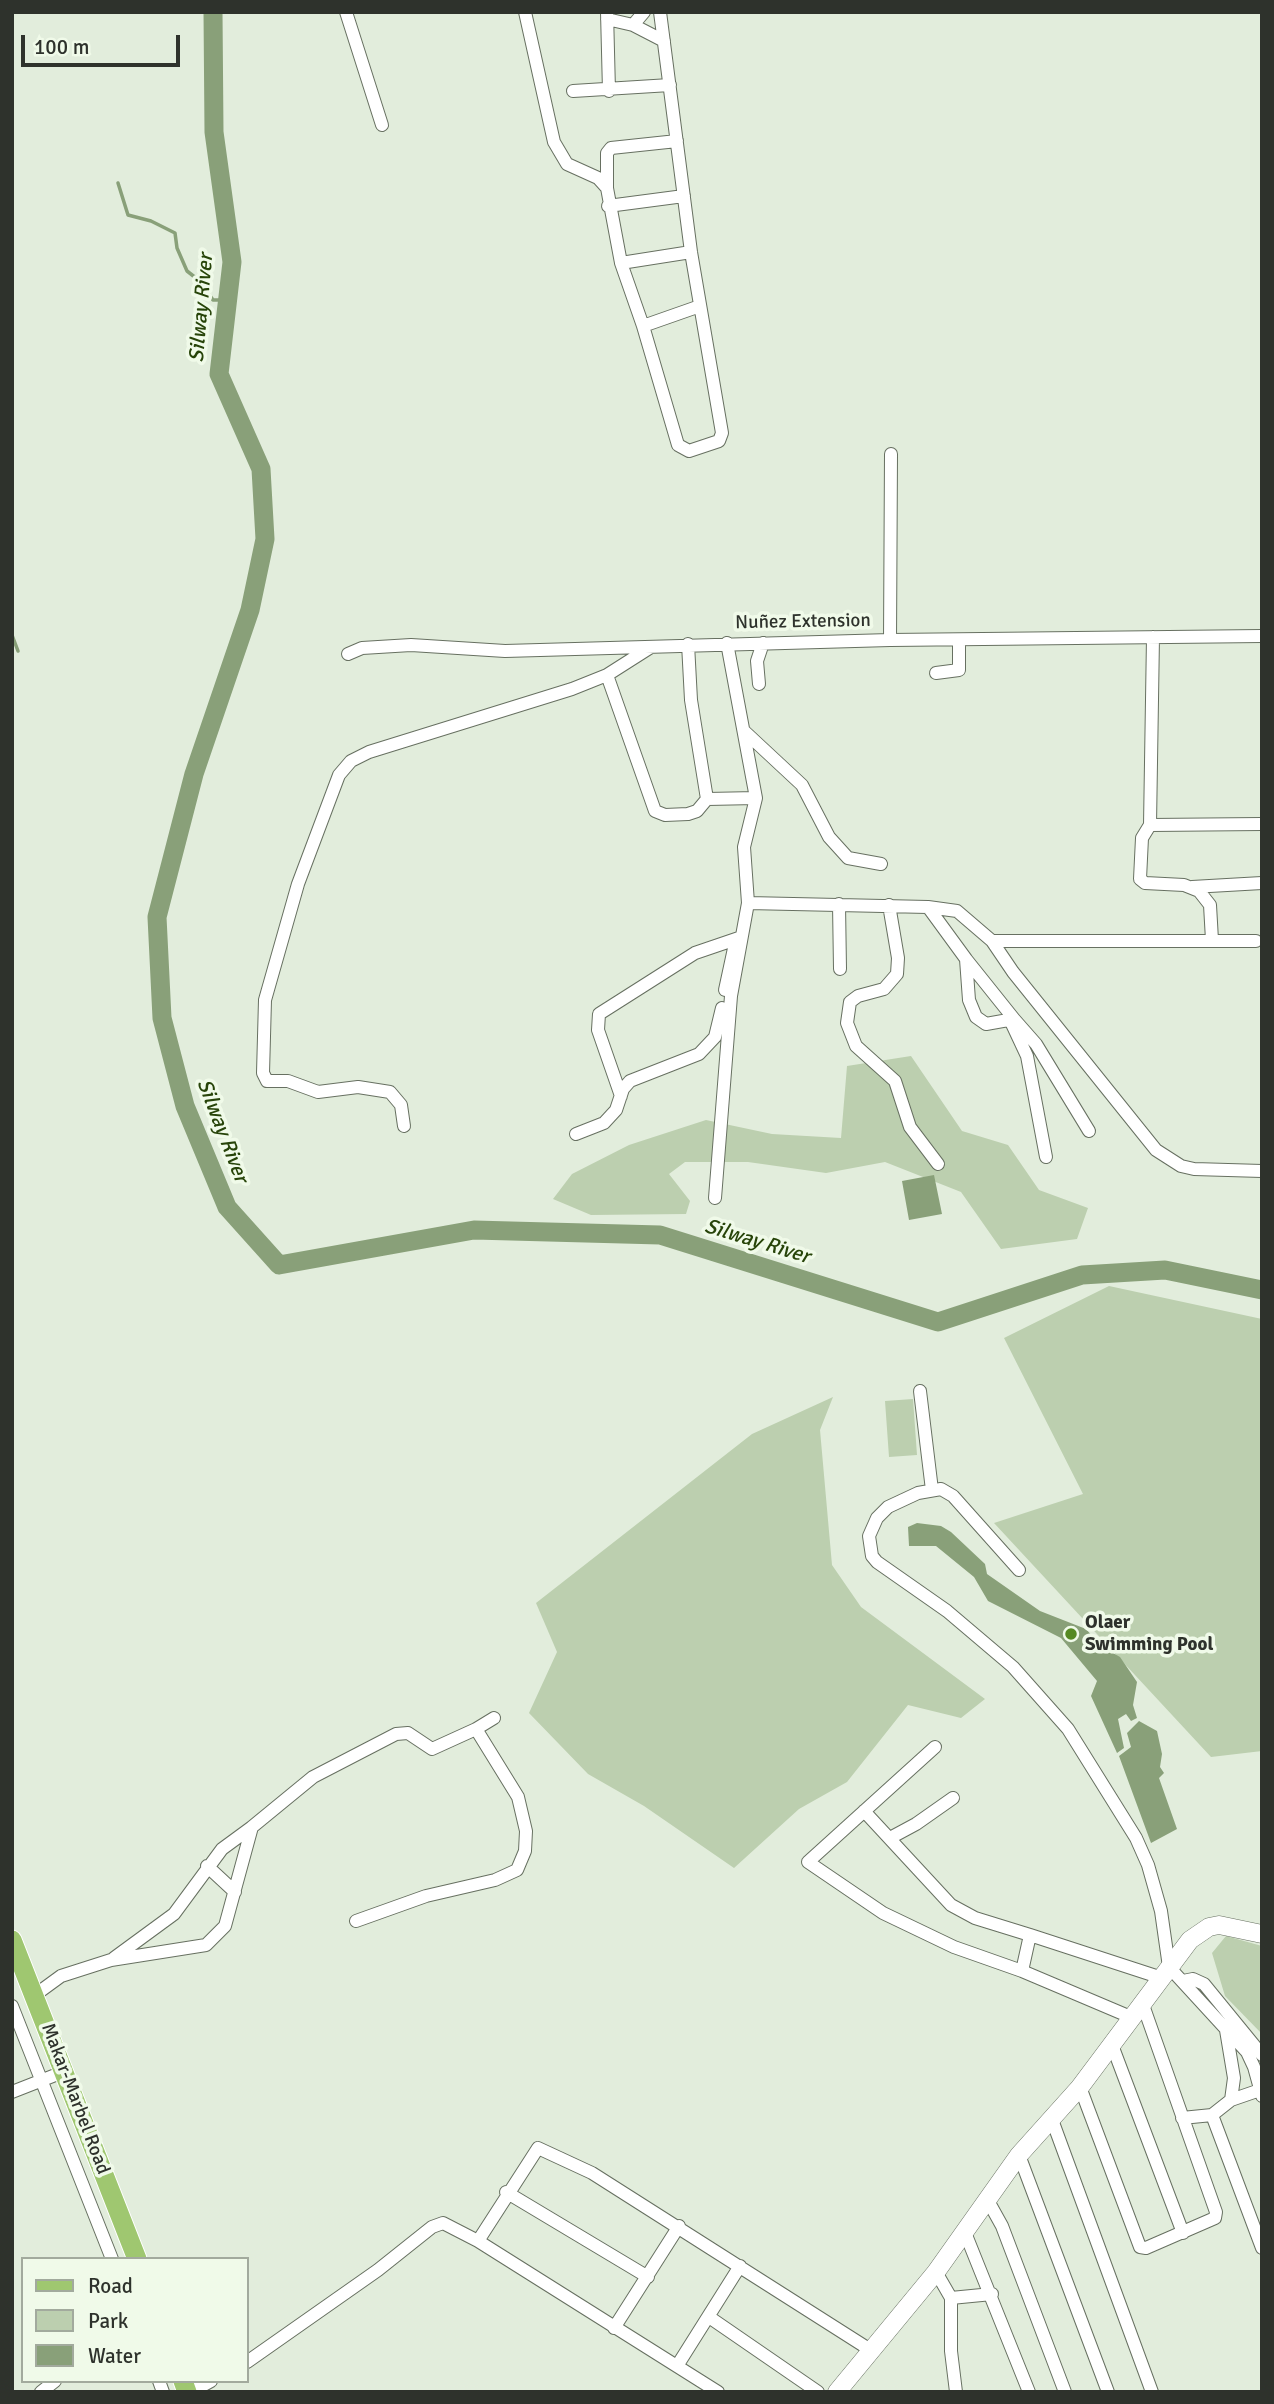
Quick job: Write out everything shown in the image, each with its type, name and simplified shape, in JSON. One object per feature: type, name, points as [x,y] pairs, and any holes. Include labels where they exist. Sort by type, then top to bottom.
[{"type":"main road","points":[[837,2392],[936,2272],[1019,2155],[1080,2087],[1190,1940],[1209,1927],[1228,1925],[1262,1934]]},
{"type":"main road","name":"Makar-Marbel Road","points":[[14,1947],[136,2257]]},
{"type":"street","points":[[346,12],[382,125]]},
{"type":"street","points":[[525,12],[558,153],[567,164],[598,178],[607,188]]},
{"type":"street","points":[[633,25],[645,12]]},
{"type":"street","points":[[660,12],[670,85],[691,252],[722,433],[719,442],[689,451],[679,448],[621,262],[608,206],[607,188],[607,153],[611,148],[677,141]]},
{"type":"street","points":[[609,91],[607,16],[633,25],[664,41]]},
{"type":"street","points":[[573,91],[609,91],[670,85]]},
{"type":"street","points":[[608,206],[684,196]]},
{"type":"street","points":[[621,262],[691,252]]},
{"type":"street","points":[[643,327],[700,306]]},
{"type":"street","points":[[890,640],[891,454]]},
{"type":"street","name":"Nuñez Extension","points":[[348,654],[362,648],[411,645],[505,651],[727,643],[1262,636]]},
{"type":"street","points":[[1153,637],[1150,825],[1142,838],[1140,879],[1145,883],[1191,887],[1262,883]]},
{"type":"street","points":[[936,673],[959,670],[959,640]]},
{"type":"street","points":[[576,1134],[604,1124],[630,1081],[689,1059],[715,1037],[748,902],[744,847],[756,798],[727,643]]},
{"type":"street","points":[[759,684],[757,661],[763,643]]},
{"type":"street","points":[[404,1126],[401,1105],[390,1092],[358,1087],[318,1092],[288,1081],[267,1081],[263,1073],[265,1000],[298,884],[339,775],[351,761],[369,752],[523,705],[607,675],[654,645]]},
{"type":"street","points":[[607,675],[655,811],[664,816],[697,811],[707,799],[691,700],[688,645]]},
{"type":"street","points":[[744,731],[802,785],[829,837],[848,858],[881,864]]},
{"type":"street","points":[[707,799],[756,798]]},
{"type":"street","points":[[1150,825],[1262,824]]},
{"type":"street","points":[[1191,887],[1208,901],[1212,940]]},
{"type":"street","points":[[748,902],[889,905],[957,911],[992,941],[1013,972],[1156,1150],[1181,1166],[1194,1169],[1262,1171]]},
{"type":"street","points":[[839,904],[840,969]]},
{"type":"street","points":[[889,905],[898,958],[897,974],[884,989],[858,996],[850,1002],[847,1023],[856,1046],[895,1081],[910,1127],[938,1164]]},
{"type":"street","points":[[928,907],[1012,1020],[1036,1044],[1089,1131]]},
{"type":"street","points":[[621,1096],[598,1030],[599,1014],[695,953],[739,938]]},
{"type":"street","points":[[715,1198],[729,1009],[739,938]]},
{"type":"street","points":[[992,941],[1256,941]]},
{"type":"street","points":[[966,959],[970,1000],[976,1017],[986,1024],[1012,1020]]},
{"type":"street","points":[[1012,1020],[1027,1056],[1046,1157]]},
{"type":"street","points":[[920,1391],[932,1490]]},
{"type":"street","points":[[1019,1570],[953,1496],[941,1489],[899,1501],[877,1518],[869,1535],[872,1556],[947,1611],[1013,1667],[1068,1729],[1136,1838],[1148,1865],[1161,1910],[1166,1973]]},
{"type":"street","points":[[111,1960],[174,1914],[222,1849],[313,1777],[396,1734],[408,1732],[432,1749],[477,1729],[494,1718]]},
{"type":"street","points":[[356,1921],[426,1896],[495,1880],[517,1870],[525,1851],[526,1831],[518,1797],[477,1729]]},
{"type":"street","points":[[935,1747],[820,1851],[820,1870],[883,1913],[954,1947],[1138,2012],[1182,2118],[1216,2212],[1212,2220],[1146,2248],[1140,2247],[1080,2087]]},
{"type":"street","points":[[890,1838],[916,1824],[953,1798]]},
{"type":"street","points":[[864,1811],[922,1876],[960,1912],[1030,1935],[1166,1973],[1183,1981],[1247,2052],[1261,2093],[1231,2100],[1212,2115],[1182,2118]]},
{"type":"street","points":[[35,1995],[61,1976],[111,1960],[206,1945],[225,1926],[252,1827]]},
{"type":"street","points":[[207,1866],[235,1892]]},
{"type":"street","points":[[1022,1971],[1030,1935]]},
{"type":"street","points":[[1183,1981],[1193,1979],[1204,1984],[1225,2006],[1262,2055]]},
{"type":"street","points":[[12,2006],[111,2257]]},
{"type":"street","points":[[1226,2030],[1234,2078],[1231,2100]]},
{"type":"street","points":[[1112,2045],[1183,2233]]},
{"type":"street","points":[[12,2092],[63,2072]]},
{"type":"street","points":[[1212,2115],[1262,2248]]},
{"type":"street","points":[[1051,2117],[1152,2392]]},
{"type":"street","points":[[478,2241],[506,2192],[538,2148],[592,2173],[872,2351]]},
{"type":"street","points":[[1019,2155],[1108,2392]]},
{"type":"street","points":[[506,2192],[648,2277]]},
{"type":"street","points":[[987,2199],[1002,2225],[1066,2392]]},
{"type":"street","points":[[248,2361],[378,2270],[436,2225],[447,2224],[718,2392]]},
{"type":"street","points":[[614,2328],[679,2226]]},
{"type":"street","points":[[964,2230],[992,2294],[1029,2392]]},
{"type":"street","points":[[677,2366],[740,2266]]},
{"type":"street","points":[[936,2272],[951,2298],[951,2351],[956,2392]]},
{"type":"street","points":[[951,2298],[992,2294]]},
{"type":"street","points":[[709,2317],[818,2392]]},
{"type":"street","points":[[189,2392],[206,2383]]},
{"type":"green space","points":[[911,1056],[962,1131],[1008,1145],[1039,1190],[1088,1208],[1077,1239],[1001,1249],[961,1192],[885,1162],[826,1173],[748,1162],[685,1162],[669,1174],[690,1201],[686,1214],[591,1215],[553,1199],[572,1174],[629,1145],[706,1120],[772,1134],[841,1138],[847,1066]]},
{"type":"green space","points":[[1109,1286],[1262,1319],[1262,1751],[1211,1757],[994,1523],[1083,1494],[1004,1338]]},
{"type":"green space","points":[[833,1397],[820,1430],[832,1565],[861,1607],[985,1699],[961,1718],[908,1705],[847,1782],[799,1809],[734,1868],[644,1806],[588,1774],[529,1713],[557,1652],[536,1603],[752,1434]]},
{"type":"green space","points":[[913,1399],[917,1455],[889,1457],[885,1401]]},
{"type":"green space","points":[[1226,1936],[1262,1946],[1262,2034],[1225,1996],[1212,1953]]},
{"type":"water","points":[[934,1175],[942,1214],[909,1220],[902,1181]]},
{"type":"water","name":"Olaer Swimming Pool","points":[[917,1523],[941,1526],[951,1532],[985,1564],[987,1574],[1040,1611],[1086,1629],[1101,1646],[1120,1657],[1137,1682],[1133,1705],[1137,1718],[1131,1721],[1126,1714],[1118,1719],[1124,1748],[1117,1753],[1091,1696],[1097,1681],[1061,1638],[988,1601],[974,1577],[936,1546],[909,1546],[908,1527]]},
{"type":"water","points":[[1139,1721],[1157,1731],[1162,1754],[1160,1767],[1164,1773],[1159,1778],[1177,1829],[1151,1843],[1119,1756],[1131,1747],[1127,1733]]},
{"type":"waterway","name":"Silway River","points":[[213,12],[214,132],[232,262],[219,374],[261,469],[265,539],[250,610],[194,774],[157,917],[162,1018],[185,1106],[227,1207],[279,1265],[474,1230],[660,1235],[938,1322],[1082,1275],[1165,1270],[1262,1290]]},
{"type":"waterway","points":[[118,183],[128,215],[151,221],[175,233],[177,248],[187,271],[201,282],[213,300],[234,300]]},
{"type":"waterway","points":[[12,635],[18,651]]},
{"type":"place","name":"Olaer Swimming Pool","points":[[1071,1634]]}]
